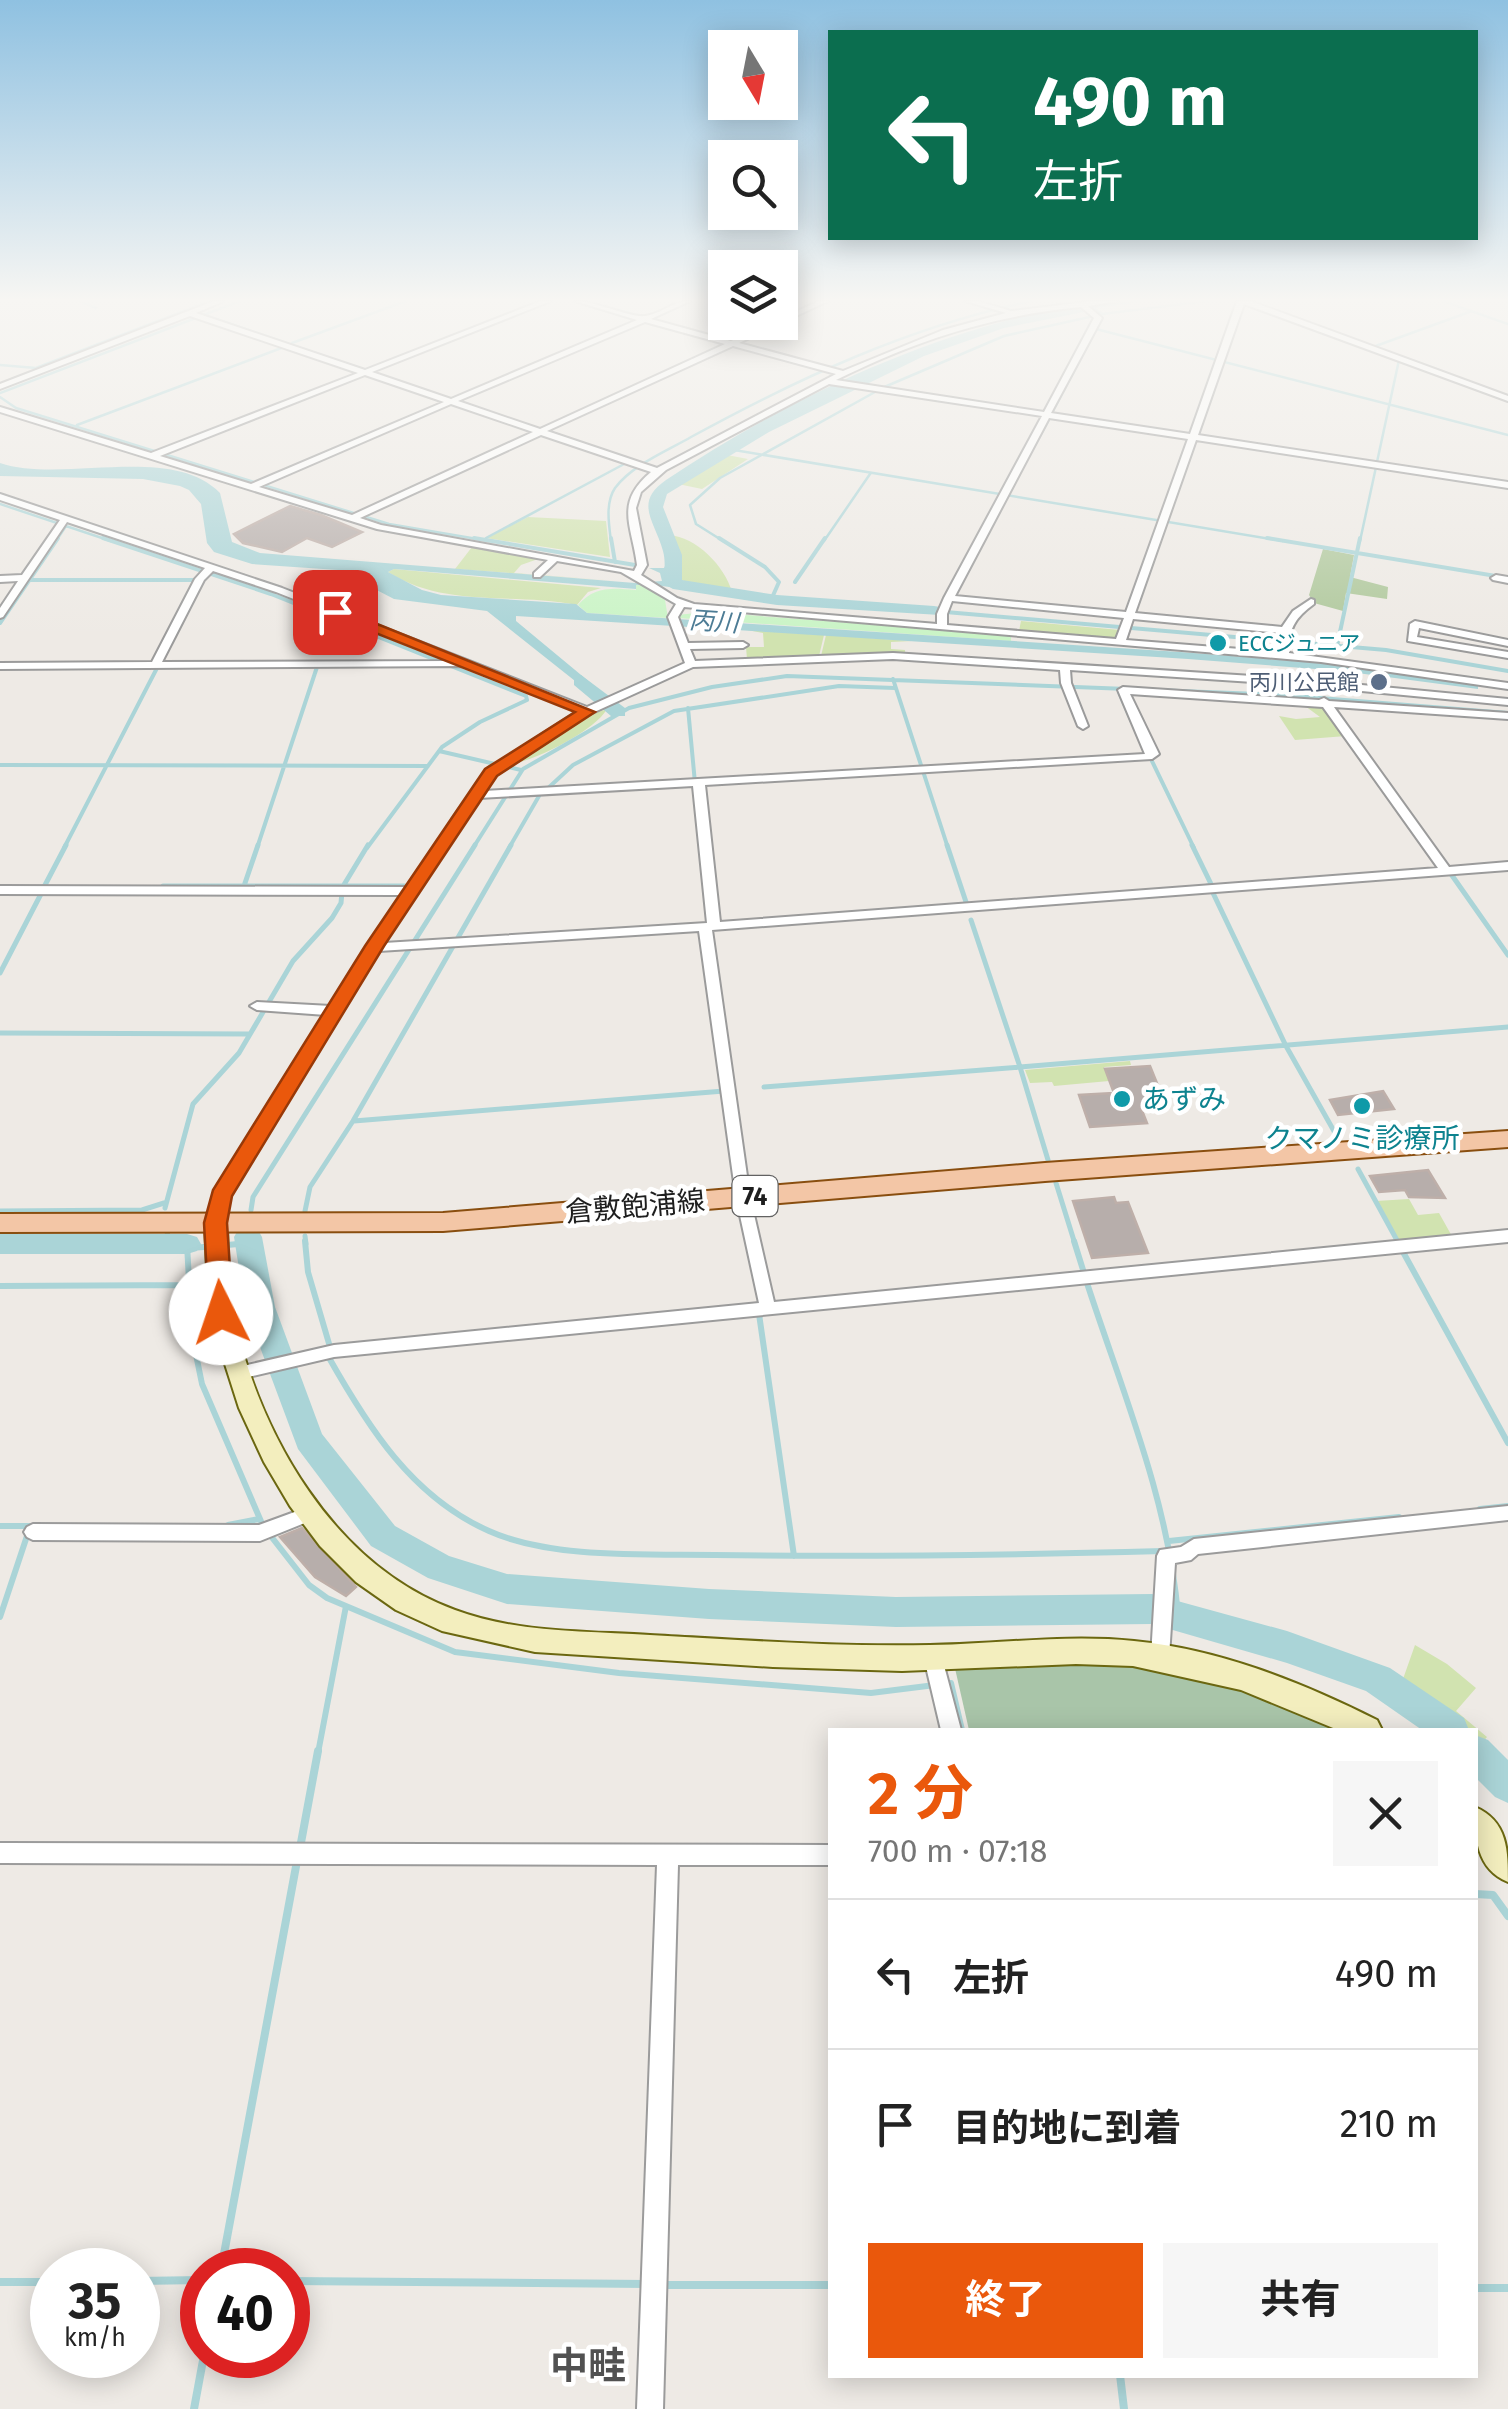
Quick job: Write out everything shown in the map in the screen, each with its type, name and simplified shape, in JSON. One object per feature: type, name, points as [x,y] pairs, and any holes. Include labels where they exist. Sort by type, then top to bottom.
[{"type":"main road","name":"倉敷飽浦線","points":[[0,1223],[444,1222],[1508,1139]]},
{"type":"street","points":[[12,413],[357,516],[644,580],[680,604],[942,617],[1284,643]]},
{"type":"street","points":[[155,454],[260,413]]},
{"type":"street","points":[[255,485],[426,413]]},
{"type":"street","points":[[486,413],[659,472]]},
{"type":"street","points":[[357,516],[581,413]]},
{"type":"street","points":[[644,580],[631,516],[638,488],[659,472],[771,413]]},
{"type":"street","points":[[1038,413],[1508,485]]},
{"type":"street","points":[[1122,633],[1132,615],[1202,413]]},
{"type":"street","points":[[942,617],[1047,415]]},
{"type":"street","points":[[0,497],[587,712]]},
{"type":"street","points":[[0,616],[63,523]]},
{"type":"street","points":[[538,575],[555,558]]},
{"type":"street","points":[[156,664],[204,574]]},
{"type":"street","points":[[0,578],[24,579]]},
{"type":"street","points":[[951,598],[1132,615],[1508,686]]},
{"type":"street","points":[[1284,643],[1290,617],[1311,602]]},
{"type":"street","points":[[680,604],[675,622],[690,664]]},
{"type":"street","points":[[1508,643],[1416,620],[1412,639],[1508,655]]},
{"type":"street","points":[[685,646],[743,645]]},
{"type":"street","points":[[1364,1728],[1307,1699],[1240,1676],[1160,1657],[1093,1652],[938,1676],[798,1656],[570,1642],[480,1630],[391,1594],[363,1574],[311,1513],[266,1442],[221,1313],[216,1223],[221,1195],[375,946],[475,794],[498,766],[587,712],[690,664],[879,656],[1299,682],[1508,702]]},
{"type":"street","points":[[0,666],[456,665]]},
{"type":"street","points":[[1065,668],[1067,685],[1083,726]]},
{"type":"street","points":[[475,794],[699,785],[1149,756],[1122,690],[1508,716]]},
{"type":"street","points":[[1326,701],[1445,869]]},
{"type":"street","points":[[699,785],[711,926],[743,1197],[764,1309]]},
{"type":"street","points":[[375,946],[460,944],[1508,866]]},
{"type":"street","points":[[0,890],[412,890]]},
{"type":"street","points":[[263,1006],[336,1011]]},
{"type":"street","points":[[240,1373],[334,1352],[1508,1236]]},
{"type":"street","points":[[33,1532],[267,1530],[311,1513]]},
{"type":"street","points":[[1160,1657],[1173,1555],[1194,1547],[1508,1513]]},
{"type":"street","points":[[938,1676],[951,1728]]},
{"type":"street","points":[[1478,1826],[1508,1867]]},
{"type":"street","points":[[0,1853],[828,1855]]},
{"type":"street","points":[[650,2409],[668,1855]]},
{"type":"green space","points":[[727,455],[748,459],[702,489],[678,484]]},
{"type":"green space","points":[[528,517],[606,521],[610,557],[486,538]]},
{"type":"green space","points":[[669,535],[689,541],[708,554],[723,572],[732,592],[680,580],[679,560]]},
{"type":"green space","points":[[472,547],[538,559],[521,565],[514,573],[617,581],[455,569]]},
{"type":"green space","points":[[1323,549],[1354,555],[1350,577],[1388,587],[1387,599],[1346,593],[1343,611],[1314,603],[1309,595]]},
{"type":"green space","points":[[394,569],[601,588],[588,592],[577,605],[481,598],[410,584],[388,572]]},
{"type":"green space","points":[[636,585],[643,585],[665,600],[668,618],[587,613],[578,605],[597,591],[636,590]]},
{"type":"green space","points":[[706,612],[1011,635],[1011,641],[677,615]]},
{"type":"green space","points":[[1021,621],[1120,630],[1114,639],[1019,631]]},
{"type":"green space","points":[[747,630],[824,635],[819,656],[747,659],[746,647],[764,647],[763,633]]},
{"type":"green space","points":[[826,635],[912,641],[891,642],[891,649],[905,650],[905,654],[821,656]]},
{"type":"green space","points":[[1278,700],[1321,702],[1346,736],[1295,740],[1279,716],[1320,717],[1301,703],[1282,706]]},
{"type":"green space","points":[[607,709],[590,727],[561,745],[505,765],[584,717]]},
{"type":"green space","points":[[1130,1061],[1131,1065],[1104,1067],[1109,1081],[1054,1086],[1052,1082],[1030,1083],[1025,1070]]},
{"type":"green space","points":[[1409,1199],[1418,1215],[1439,1213],[1453,1238],[1399,1244],[1376,1201]]},
{"type":"green space","points":[[1415,1645],[1447,1664],[1476,1688],[1456,1711],[1476,1728],[1461,1728],[1362,1665],[1364,1661],[1403,1679]]},
{"type":"green space","points":[[1114,1663],[1243,1687],[1346,1728],[969,1728],[954,1664]]},
{"type":"green space","points":[[1478,1729],[1487,1737],[1481,1744],[1478,1742]]},
{"type":"water","points":[[0,463],[54,470],[145,467],[199,478],[220,493],[232,542],[260,553],[635,583],[662,581],[660,573],[649,568],[664,568],[670,556],[676,556],[679,580],[733,593],[732,597],[660,586],[636,585],[636,589],[394,569],[388,572],[441,595],[576,604],[587,613],[1343,665],[1478,684],[1478,689],[1342,671],[1188,659],[516,616],[516,621],[604,694],[606,698],[599,700],[487,611],[394,599],[338,570],[252,564],[214,552],[207,543],[201,504],[180,486],[143,479],[0,476]]},
{"type":"building","points":[[290,506],[362,532],[332,547],[307,538],[282,552],[243,543],[234,534]]},
{"type":"building","name":"あずみ","points":[[1150,1066],[1165,1103],[1141,1108],[1147,1123],[1090,1127],[1079,1095],[1114,1093],[1105,1069]]},
{"type":"building","name":"クマノミ診療所","points":[[1383,1091],[1394,1109],[1338,1115],[1330,1100]]},
{"type":"building","points":[[1428,1170],[1445,1198],[1409,1197],[1405,1190],[1379,1192],[1370,1176]]},
{"type":"building","points":[[1114,1197],[1116,1203],[1128,1202],[1148,1253],[1092,1258],[1073,1201]]},
{"type":"building","points":[[302,1528],[356,1587],[346,1596],[315,1577],[280,1537]]},
{"type":"waterway","points":[[33,413],[389,524],[489,541]]},
{"type":"waterway","points":[[77,425],[108,413]]},
{"type":"waterway","points":[[611,541],[610,500],[622,480],[650,459],[735,413]]},
{"type":"waterway","points":[[794,413],[697,466],[659,492],[655,507],[673,555],[673,584],[777,600],[934,611]]},
{"type":"waterway","points":[[762,455],[836,413]]},
{"type":"waterway","points":[[1377,462],[1387,413]]},
{"type":"waterway","points":[[1424,413],[1508,435]]},
{"type":"waterway","points":[[1027,460],[1050,418]]},
{"type":"waterway","points":[[728,449],[762,455]]},
{"type":"waterway","points":[[723,541],[696,524],[690,505],[720,478],[762,455]]},
{"type":"waterway","points":[[762,455],[1283,541]]},
{"type":"waterway","points":[[486,538],[626,463]]},
{"type":"waterway","points":[[1360,541],[1376,467]]},
{"type":"waterway","points":[[824,541],[870,474]]},
{"type":"waterway","points":[[0,504],[66,526]]},
{"type":"waterway","points":[[58,538],[66,526]]},
{"type":"waterway","points":[[66,526],[111,541]]},
{"type":"waterway","points":[[29,580],[58,538]]},
{"type":"waterway","points":[[103,538],[271,594],[526,696],[527,700],[480,722],[439,751]]},
{"type":"waterway","points":[[474,538],[615,562]]},
{"type":"waterway","points":[[611,538],[615,562]]},
{"type":"waterway","points":[[719,538],[765,567],[779,582],[771,600]]},
{"type":"waterway","points":[[795,582],[825,538]]},
{"type":"waterway","points":[[1267,538],[1357,553]]},
{"type":"waterway","points":[[1357,553],[1360,538]]},
{"type":"waterway","points":[[1337,646],[1357,553]]},
{"type":"waterway","points":[[1357,553],[1508,578]]},
{"type":"waterway","points":[[615,562],[635,565]]},
{"type":"waterway","points":[[23,580],[29,580]]},
{"type":"waterway","points":[[0,623],[29,580]]},
{"type":"waterway","points":[[29,580],[197,580]]},
{"type":"waterway","points":[[934,611],[1337,646]]},
{"type":"waterway","points":[[1337,646],[1508,671]]},
{"type":"waterway","points":[[284,766],[317,667]]},
{"type":"waterway","points":[[107,765],[157,668]]},
{"type":"waterway","points":[[473,848],[523,769],[629,708],[712,687],[787,676],[893,680]]},
{"type":"waterway","points":[[893,680],[1282,695],[1508,713]]},
{"type":"waterway","points":[[893,680],[948,848]]},
{"type":"waterway","points":[[581,681],[618,712]]},
{"type":"waterway","points":[[688,709],[839,686],[895,688]]},
{"type":"waterway","points":[[1119,692],[1131,720]]},
{"type":"waterway","points":[[546,790],[573,765],[674,711],[688,709]]},
{"type":"waterway","points":[[688,709],[695,783]]},
{"type":"waterway","points":[[428,766],[439,751]]},
{"type":"waterway","points":[[439,751],[521,770]]},
{"type":"waterway","points":[[1150,757],[1194,848]]},
{"type":"waterway","points":[[452,819],[492,764]]},
{"type":"waterway","points":[[0,765],[107,765]]},
{"type":"waterway","points":[[64,848],[107,765]]},
{"type":"waterway","points":[[107,765],[284,766]]},
{"type":"waterway","points":[[258,846],[284,766]]},
{"type":"waterway","points":[[284,766],[428,766]]},
{"type":"waterway","points":[[367,848],[428,766]]},
{"type":"waterway","points":[[509,848],[539,796]]},
{"type":"waterway","points":[[44,887],[66,845]]},
{"type":"waterway","points":[[343,886],[368,845]]},
{"type":"waterway","points":[[251,1210],[253,1197],[475,845]]},
{"type":"waterway","points":[[305,1211],[310,1187],[353,1121],[511,845]]},
{"type":"waterway","points":[[1192,845],[1212,886],[1207,886]]},
{"type":"waterway","points":[[244,886],[258,846]]},
{"type":"waterway","points":[[948,848],[967,905]]},
{"type":"waterway","points":[[1451,874],[1508,955]]},
{"type":"waterway","points":[[163,886],[244,886]]},
{"type":"waterway","points":[[244,886],[343,886]]},
{"type":"waterway","points":[[343,886],[405,886]]},
{"type":"waterway","points":[[0,973],[42,892]]},
{"type":"waterway","points":[[165,1208],[193,1104],[239,1053],[293,961],[332,918],[341,903],[342,892]]},
{"type":"waterway","points":[[1213,893],[1286,1045]]},
{"type":"waterway","points":[[971,920],[1020,1067]]},
{"type":"waterway","points":[[1286,1045],[1508,1027]]},
{"type":"waterway","points":[[0,1033],[249,1034]]},
{"type":"waterway","points":[[1020,1067],[1286,1045]]},
{"type":"waterway","points":[[1286,1045],[1339,1140]]},
{"type":"waterway","points":[[764,1087],[1020,1067]]},
{"type":"waterway","points":[[1020,1067],[1048,1160]]},
{"type":"waterway","points":[[354,1121],[724,1091]]},
{"type":"waterway","points":[[1358,1169],[1399,1244]]},
{"type":"waterway","points":[[1056,1183],[1075,1244]]},
{"type":"waterway","points":[[0,1211],[142,1210],[164,1203]]},
{"type":"waterway","points":[[165,1243],[168,1231]]},
{"type":"waterway","points":[[305,1236],[306,1244]]},
{"type":"waterway","points":[[248,1237],[260,1307],[309,1440],[383,1536],[440,1568],[507,1589],[709,1604],[896,1612],[1152,1609],[1287,1647],[1378,1679],[1448,1728]]},
{"type":"waterway","points":[[305,1241],[308,1272],[330,1347]]},
{"type":"waterway","points":[[1074,1241],[1084,1273]]},
{"type":"waterway","points":[[1397,1241],[1508,1443]]},
{"type":"waterway","points":[[227,1245],[249,1243],[243,1244]]},
{"type":"waterway","points":[[0,1244],[187,1244]]},
{"type":"waterway","points":[[187,1244],[192,1335],[202,1384],[263,1526]]},
{"type":"waterway","points":[[189,1248],[204,1247]]},
{"type":"waterway","points":[[1086,1280],[1154,1487],[1173,1572],[1178,1615]]},
{"type":"waterway","points":[[0,1286],[188,1285]]},
{"type":"waterway","points":[[759,1314],[794,1555]]},
{"type":"waterway","points":[[324,1357],[328,1356],[376,1434],[415,1479],[462,1517],[489,1531],[570,1551],[794,1555]]},
{"type":"waterway","points":[[1480,1509],[1508,1506]]},
{"type":"waterway","points":[[1169,1541],[1399,1517]]},
{"type":"waterway","points":[[228,1525],[259,1519]]},
{"type":"waterway","points":[[0,1526],[32,1526]]},
{"type":"waterway","points":[[0,1617],[28,1533]]},
{"type":"waterway","points":[[270,1535],[309,1585],[346,1606]]},
{"type":"waterway","points":[[794,1555],[1163,1551]]},
{"type":"waterway","points":[[318,1753],[346,1606]]},
{"type":"waterway","points":[[346,1606],[455,1652],[619,1673],[871,1693],[951,1683],[962,1728]]},
{"type":"waterway","points":[[300,1848],[318,1751]]},
{"type":"waterway","points":[[1478,1755],[1508,1785]]},
{"type":"waterway","points":[[225,2248],[297,1861]]},
{"type":"waterway","points":[[1478,1894],[1493,1895],[1508,1916]]},
{"type":"waterway","points":[[160,2281],[180,2280]]},
{"type":"waterway","points":[[310,2281],[647,2284]]},
{"type":"waterway","points":[[0,2282],[30,2282]]},
{"type":"waterway","points":[[663,2285],[828,2285]]},
{"type":"waterway","points":[[1478,2288],[1508,2288]]},
{"type":"waterway","points":[[194,2409],[200,2378]]},
{"type":"waterway","points":[[1120,2378],[1124,2409]]},
{"type":"place","name":"ECCジュニア","points":[[1218,643]]},
{"type":"place","name":"丙川公民館","points":[[1379,682]]},
{"type":"place","name":"あずみ","points":[[1122,1099]]},
{"type":"place","name":"クマノミ診療所","points":[[1362,1106]]},
{"type":"district","name":"中畦","points":[[588,2366]]},
{"type":"route","points":[[221,1313],[216,1223],[221,1195],[375,946],[491,772],[587,712],[335,612]]},
{"type":"water label","name":"丙川","points":[[714,621]]}]
